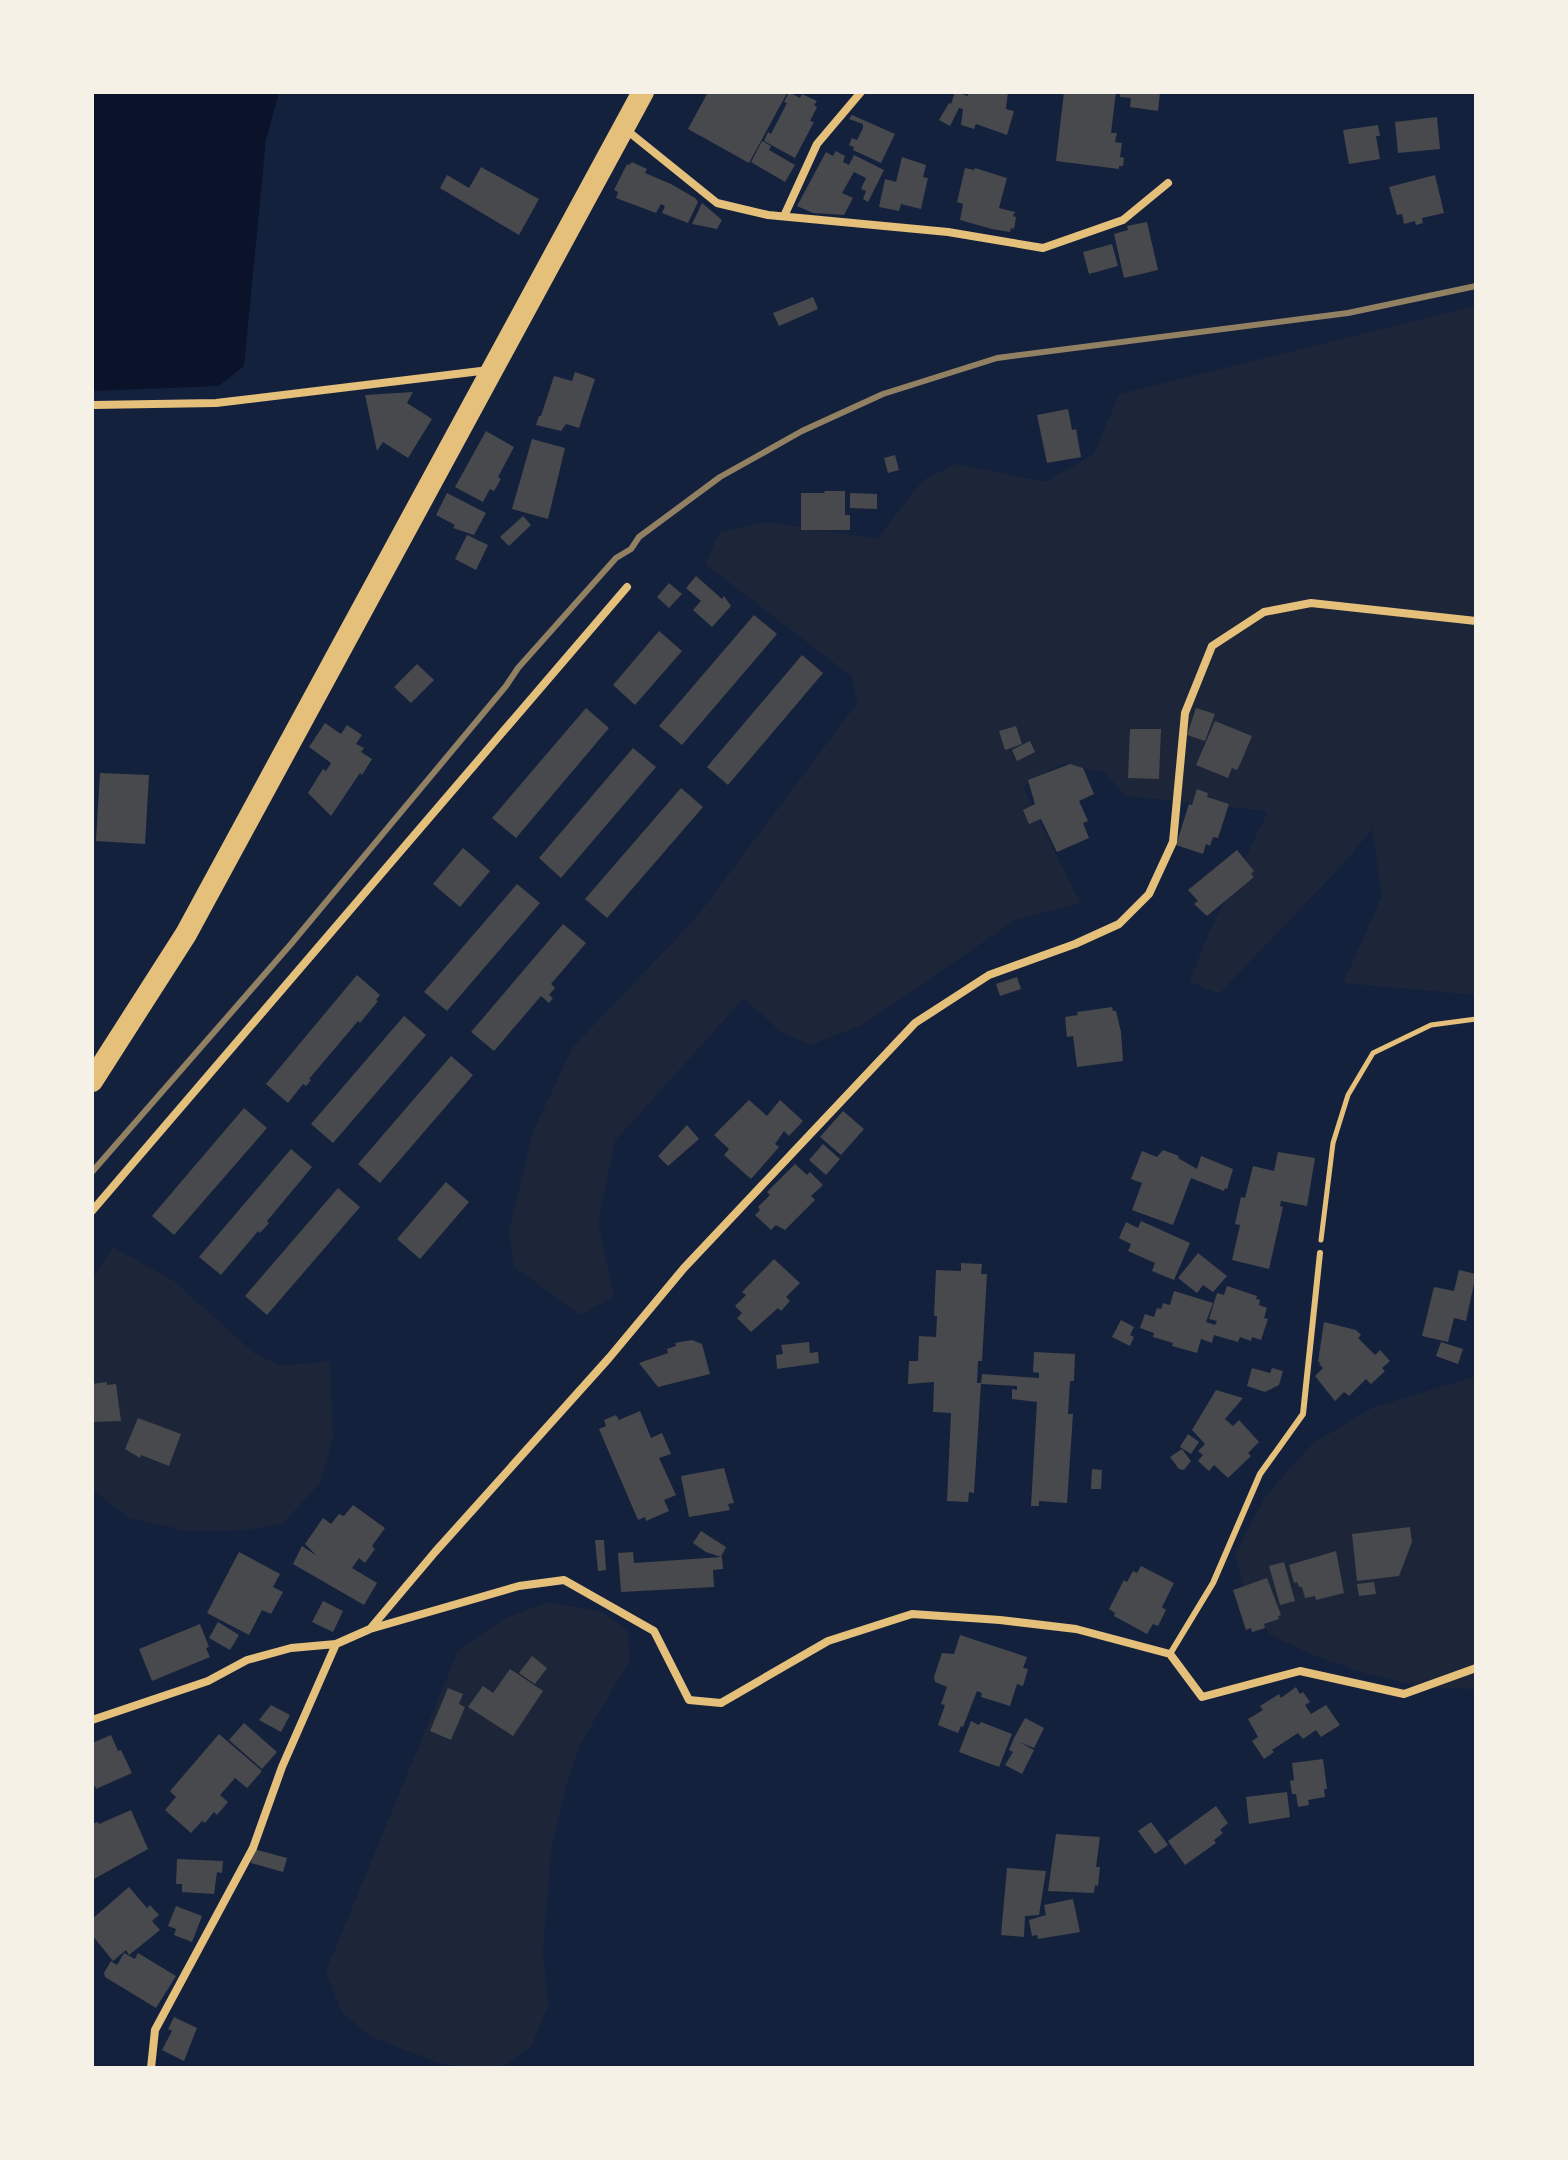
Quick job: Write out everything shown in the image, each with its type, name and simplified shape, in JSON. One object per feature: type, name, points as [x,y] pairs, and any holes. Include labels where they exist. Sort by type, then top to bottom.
[{"type":"highway","points":[[92,1081],[186,934],[643,92]]},
{"type":"street","points":[[785,214],[817,144],[861,92]]},
{"type":"street","points":[[624,128],[717,203],[768,215],[785,214],[948,232],[1043,248],[1123,220],[1168,183]]},
{"type":"street","points":[[92,405],[216,403],[492,369]]},
{"type":"street","points":[[92,1211],[627,587]]},
{"type":"street","points":[[370,1629],[609,1358],[684,1268],[915,1023],[989,975],[1075,944],[1119,924],[1149,894],[1173,842],[1185,713],[1212,646],[1264,612],[1311,603],[1476,621]]},
{"type":"street","points":[[92,1720],[208,1681],[247,1660],[291,1648],[336,1644],[370,1629],[519,1586],[564,1580],[654,1631],[689,1700],[721,1703],[828,1641],[912,1614],[1076,1629],[1170,1654],[1202,1697],[1300,1671],[1404,1694],[1476,1668]]},
{"type":"street","points":[[151,2068],[155,2030],[253,1848],[282,1767],[336,1644]]},
{"type":"lane","points":[[1170,1654],[1213,1583],[1260,1474],[1303,1414],[1320,1253]]},
{"type":"path","points":[[1320,1253],[1333,1143],[1348,1095],[1373,1053],[1431,1025],[1476,1019]]},
{"type":"shaded area","points":[[92,92],[279,92],[266,140],[244,366],[219,386],[92,391]]},
{"type":"shaded area","points":[[1476,306],[1476,995],[1343,983],[1382,896],[1372,829],[1345,862],[1219,994],[1190,982],[1203,946],[1268,811],[1126,796],[1104,772],[1063,763],[1023,787],[1080,903],[1017,919],[862,1025],[810,1045],[781,1032],[744,998],[615,1141],[598,1223],[614,1296],[581,1315],[514,1267],[509,1231],[533,1132],[572,1048],[696,918],[858,702],[851,676],[705,564],[720,532],[766,522],[877,539],[923,480],[956,464],[1045,482],[1094,454],[1119,394]]},
{"type":"shaded area","points":[[113,1247],[174,1281],[255,1354],[282,1366],[330,1361],[333,1437],[320,1483],[283,1523],[247,1530],[188,1531],[129,1518],[92,1489],[92,1279]]},
{"type":"shaded area","points":[[1476,1376],[1476,1689],[1428,1688],[1367,1674],[1315,1656],[1271,1635],[1249,1607],[1235,1554],[1265,1497],[1312,1444],[1372,1408]]},
{"type":"shaded area","points":[[548,1602],[602,1612],[627,1630],[630,1660],[581,1743],[566,1786],[551,1850],[543,1951],[548,2006],[531,2047],[504,2065],[488,2068],[439,2063],[369,2036],[341,2011],[326,1971],[458,1651],[504,1619]]},
{"type":"building","points":[[708,92],[785,92],[749,163],[688,129]]},
{"type":"building","points":[[789,92],[817,101],[810,121],[814,122],[795,158],[764,141],[787,103],[784,102]]},
{"type":"building","points":[[955,92],[968,96],[968,92],[1008,92],[1006,109],[1014,111],[1007,135],[976,124],[974,129],[961,125],[963,109],[959,108],[950,126],[939,120],[951,104]]},
{"type":"building","points":[[1064,92],[1116,92],[1111,133],[1117,133],[1115,142],[1122,143],[1120,157],[1124,158],[1123,166],[1119,169],[1056,161]]},
{"type":"building","points":[[1120,92],[1160,92],[1158,111],[1130,107],[1131,98],[1120,97]]},
{"type":"building","points":[[852,115],[895,134],[881,163],[849,145],[852,138],[857,140],[863,128],[863,124],[849,119]]},
{"type":"building","points":[[1437,117],[1440,149],[1398,153],[1395,122]]},
{"type":"building","points":[[1378,125],[1380,136],[1376,136],[1380,159],[1349,164],[1343,130]]},
{"type":"building","points":[[762,141],[771,146],[769,150],[795,165],[785,182],[751,162]]},
{"type":"building","points":[[836,151],[845,156],[843,162],[849,165],[854,155],[884,170],[868,202],[863,199],[866,191],[861,189],[866,178],[854,172],[842,193],[853,198],[844,215],[813,213],[797,206],[826,152],[833,156]]},
{"type":"building","points":[[902,157],[926,165],[923,177],[928,178],[921,209],[901,204],[899,211],[879,207],[885,179],[896,182]]},
{"type":"building","points":[[632,162],[647,169],[645,173],[695,198],[698,202],[688,223],[662,213],[665,206],[661,204],[656,213],[616,198],[618,192],[614,190],[627,164]]},
{"type":"building","points":[[481,167],[539,199],[519,235],[440,188],[447,175],[469,188]]},
{"type":"building","points":[[965,168],[1007,178],[999,208],[1015,212],[1014,229],[1011,228],[1010,232],[992,229],[960,220],[963,204],[957,202]]},
{"type":"building","points":[[1435,175],[1444,213],[1422,218],[1423,223],[1416,225],[1415,221],[1404,224],[1402,214],[1397,215],[1389,187]]},
{"type":"building","points":[[702,203],[722,220],[717,229],[692,224]]},
{"type":"building","points":[[1147,222],[1158,270],[1124,278],[1114,234],[1128,230],[1127,226]]},
{"type":"building","points":[[1112,244],[1118,266],[1089,274],[1083,252]]},
{"type":"building","points":[[813,297],[818,309],[779,326],[773,313]]},
{"type":"building","points":[[575,372],[595,379],[579,428],[566,424],[561,431],[536,425],[554,376],[572,381]]},
{"type":"building","points":[[413,392],[407,403],[432,419],[408,458],[383,442],[377,451],[365,395]]},
{"type":"building","points":[[1068,409],[1072,430],[1076,429],[1081,457],[1047,463],[1037,415]]},
{"type":"building","points":[[486,431],[514,447],[498,477],[501,479],[494,491],[490,489],[483,502],[455,487]]},
{"type":"building","points":[[532,439],[565,448],[548,519],[512,509]]},
{"type":"building","points":[[895,455],[899,470],[888,473],[884,458]]},
{"type":"building","points":[[845,491],[845,515],[850,515],[850,530],[801,530],[801,493]]},
{"type":"building","points":[[447,493],[486,513],[474,535],[453,528],[455,525],[436,515]]},
{"type":"building","points":[[850,493],[877,494],[877,509],[850,508]]},
{"type":"building","points":[[523,516],[531,525],[509,546],[500,537]]},
{"type":"building","points":[[467,535],[488,545],[476,570],[455,559]]},
{"type":"building","points":[[696,576],[722,599],[724,596],[731,606],[712,627],[693,610],[701,601],[686,588]]},
{"type":"building","points":[[669,583],[682,594],[669,608],[657,597]]},
{"type":"building","points":[[754,615],[777,634],[682,745],[659,726]]},
{"type":"building","points":[[659,631],[682,651],[635,705],[613,685]]},
{"type":"building","points":[[802,655],[823,673],[728,785],[707,767]]},
{"type":"building","points":[[417,664],[434,680],[411,703],[394,687]]},
{"type":"building","points":[[586,708],[609,728],[516,838],[492,818]]},
{"type":"building","points":[[1196,708],[1215,714],[1205,741],[1187,735]]},
{"type":"building","points":[[1215,721],[1252,736],[1237,770],[1232,768],[1228,778],[1196,765]]},
{"type":"building","points":[[325,723],[341,734],[347,725],[362,735],[356,744],[364,748],[361,752],[372,759],[331,816],[308,793],[323,769],[326,771],[331,763],[309,747]]},
{"type":"building","points":[[1016,726],[1022,744],[1005,750],[999,731]]},
{"type":"building","points":[[1130,729],[1161,729],[1159,779],[1128,778]]},
{"type":"building","points":[[1030,741],[1035,752],[1017,761],[1012,750]]},
{"type":"building","points":[[633,748],[656,767],[561,878],[539,858]]},
{"type":"building","points":[[1070,764],[1083,768],[1094,794],[1079,801],[1088,821],[1083,823],[1089,838],[1057,852],[1041,819],[1029,824],[1023,810],[1035,804],[1028,780]]},
{"type":"building","points":[[100,773],[149,775],[145,844],[96,841]]},
{"type":"building","points":[[681,788],[703,807],[607,918],[585,899]]},
{"type":"building","points":[[1197,789],[1208,793],[1207,797],[1229,804],[1218,838],[1213,837],[1210,846],[1206,844],[1203,854],[1176,845]]},
{"type":"building","points":[[463,848],[490,871],[460,907],[433,884]]},
{"type":"building","points":[[1237,850],[1254,871],[1251,874],[1254,877],[1207,916],[1194,904],[1198,901],[1188,890]]},
{"type":"building","points":[[517,884],[540,903],[447,1011],[424,992]]},
{"type":"building","points":[[563,924],[586,943],[551,984],[555,988],[549,995],[553,998],[549,1003],[541,996],[494,1051],[471,1032]]},
{"type":"building","points":[[357,975],[380,995],[378,1001],[288,1103],[266,1084]]},
{"type":"building","points":[[1017,977],[1021,989],[1000,996],[996,984]]},
{"type":"building","points":[[1112,1007],[1116,1011],[1121,1032],[1123,1061],[1077,1067],[1073,1036],[1067,1037],[1065,1017]]},
{"type":"building","points":[[404,1016],[426,1035],[333,1143],[311,1124]]},
{"type":"building","points":[[451,1056],[473,1075],[380,1183],[358,1164]]},
{"type":"building","points":[[749,1100],[767,1116],[780,1100],[803,1121],[789,1136],[784,1131],[775,1144],[779,1147],[751,1179],[724,1155],[729,1149],[714,1135]]},
{"type":"building","points":[[244,1108],[267,1128],[174,1235],[152,1216]]},
{"type":"building","points":[[843,1111],[864,1129],[841,1155],[820,1137]]},
{"type":"building","points":[[687,1125],[699,1139],[668,1166],[658,1156]]},
{"type":"building","points":[[823,1144],[840,1159],[826,1175],[809,1160]]},
{"type":"building","points":[[291,1149],[312,1167],[267,1221],[269,1223],[260,1233],[258,1231],[221,1275],[199,1257]]},
{"type":"building","points":[[1163,1150],[1179,1156],[1197,1169],[1201,1156],[1233,1169],[1224,1191],[1191,1178],[1173,1225],[1132,1210],[1142,1183],[1131,1179],[1142,1151],[1157,1157]]},
{"type":"building","points":[[1278,1152],[1315,1158],[1307,1206],[1281,1201],[1280,1206],[1283,1207],[1269,1269],[1232,1260],[1240,1225],[1235,1224],[1241,1197],[1245,1198],[1253,1166],[1274,1171]]},
{"type":"building","points":[[795,1164],[807,1175],[810,1172],[823,1185],[811,1196],[815,1200],[785,1230],[776,1225],[771,1230],[755,1215],[770,1195],[767,1192]]},
{"type":"building","points":[[446,1182],[469,1202],[420,1259],[397,1239]]},
{"type":"building","points":[[338,1188],[360,1207],[267,1315],[245,1296]]},
{"type":"building","points":[[1141,1221],[1190,1243],[1174,1280],[1152,1271],[1155,1263],[1128,1251],[1131,1244],[1119,1238],[1126,1222],[1138,1228]]},
{"type":"building","points":[[1198,1253],[1227,1276],[1213,1292],[1203,1285],[1197,1293],[1178,1278]]},
{"type":"building","points":[[774,1259],[800,1283],[786,1297],[790,1301],[781,1311],[778,1308],[751,1332],[737,1318],[742,1313],[735,1306],[746,1295],[742,1292]]},
{"type":"building","points":[[961,1263],[982,1264],[981,1274],[987,1274],[982,1361],[978,1361],[977,1383],[981,1383],[974,1493],[969,1492],[968,1502],[947,1501],[951,1413],[933,1412],[934,1382],[908,1384],[909,1361],[918,1361],[919,1336],[936,1337],[936,1270],[961,1271]]},
{"type":"building","points":[[1459,1270],[1476,1274],[1466,1321],[1454,1318],[1448,1342],[1422,1336],[1434,1287],[1454,1291]]},
{"type":"building","points":[[1227,1286],[1257,1296],[1259,1305],[1267,1308],[1264,1318],[1268,1319],[1261,1340],[1252,1337],[1251,1341],[1240,1337],[1238,1342],[1214,1335],[1212,1343],[1201,1339],[1197,1353],[1172,1346],[1173,1343],[1153,1337],[1154,1333],[1140,1328],[1145,1314],[1154,1317],[1163,1303],[1170,1305],[1174,1291],[1213,1303],[1206,1322],[1215,1325],[1217,1321],[1209,1319],[1217,1293],[1224,1295]]},
{"type":"building","points":[[1121,1320],[1134,1327],[1130,1346],[1112,1337]]},
{"type":"building","points":[[1324,1322],[1356,1330],[1361,1335],[1358,1338],[1375,1355],[1380,1350],[1390,1361],[1382,1368],[1385,1371],[1371,1384],[1366,1379],[1349,1396],[1344,1392],[1335,1401],[1315,1376],[1323,1368],[1318,1362]]},
{"type":"building","points":[[692,1340],[702,1344],[710,1374],[658,1387],[639,1363],[668,1353],[667,1349],[676,1346],[675,1343]]},
{"type":"building","points":[[809,1342],[810,1353],[818,1352],[819,1363],[777,1369],[776,1355],[783,1354],[781,1345]]},
{"type":"building","points":[[1441,1342],[1463,1349],[1458,1364],[1436,1356]]},
{"type":"building","points":[[1034,1352],[1075,1354],[1068,1414],[1073,1414],[1067,1503],[1039,1501],[1039,1506],[1031,1506],[1037,1402],[1012,1399],[1012,1389],[1017,1390],[1017,1386],[981,1384],[982,1374],[1039,1378],[1039,1373],[1033,1372]]},
{"type":"building","points":[[1252,1368],[1270,1373],[1272,1368],[1283,1371],[1279,1385],[1265,1392],[1247,1386]]},
{"type":"building","points":[[107,1382],[107,1385],[116,1384],[121,1421],[92,1422],[92,1384]]},
{"type":"building","points":[[1216,1390],[1243,1398],[1225,1419],[1233,1426],[1239,1420],[1259,1442],[1248,1453],[1251,1456],[1228,1478],[1214,1465],[1209,1471],[1198,1461],[1203,1455],[1198,1451],[1205,1444],[1192,1430]]},
{"type":"building","points":[[640,1411],[651,1438],[662,1433],[671,1454],[659,1458],[676,1495],[664,1500],[669,1511],[646,1521],[645,1517],[638,1520],[599,1429],[606,1426],[604,1420],[616,1415],[619,1420]]},
{"type":"building","points":[[138,1418],[181,1434],[169,1466],[141,1455],[140,1458],[125,1449]]},
{"type":"building","points":[[1188,1434],[1199,1442],[1191,1454],[1180,1447]]},
{"type":"building","points":[[1182,1449],[1191,1461],[1184,1470],[1179,1469],[1170,1457]]},
{"type":"building","points":[[724,1468],[734,1503],[728,1504],[730,1510],[689,1517],[681,1476]]},
{"type":"building","points":[[1092,1469],[1102,1470],[1101,1489],[1091,1489]]},
{"type":"building","points":[[353,1505],[385,1528],[365,1563],[359,1558],[352,1568],[377,1583],[364,1605],[293,1564],[302,1546],[317,1556],[305,1544],[323,1518],[331,1524],[339,1514],[344,1516]]},
{"type":"building","points":[[1410,1527],[1412,1542],[1399,1576],[1357,1581],[1352,1534]]},
{"type":"building","points":[[701,1531],[726,1547],[721,1557],[693,1543]]},
{"type":"building","points":[[595,1540],[604,1540],[606,1570],[598,1571]]},
{"type":"building","points":[[1336,1551],[1344,1593],[1316,1600],[1315,1596],[1305,1598],[1302,1587],[1294,1583],[1289,1565]]},
{"type":"building","points":[[239,1552],[280,1574],[273,1587],[283,1592],[271,1614],[262,1610],[249,1635],[207,1613]]},
{"type":"building","points":[[633,1552],[634,1563],[722,1557],[723,1569],[713,1570],[714,1587],[621,1592],[618,1553]]},
{"type":"building","points":[[1284,1562],[1295,1601],[1280,1605],[1269,1566]]},
{"type":"building","points":[[1141,1566],[1174,1583],[1162,1607],[1166,1610],[1158,1626],[1153,1624],[1147,1634],[1114,1616],[1115,1613],[1109,1609],[1124,1580],[1127,1582],[1133,1571],[1137,1573]]},
{"type":"building","points":[[1267,1578],[1281,1615],[1279,1619],[1264,1624],[1265,1628],[1252,1632],[1251,1628],[1246,1630],[1233,1590]]},
{"type":"building","points":[[1374,1582],[1376,1594],[1359,1596],[1357,1584]]},
{"type":"building","points":[[323,1601],[343,1611],[333,1632],[312,1622]]},
{"type":"building","points":[[218,1622],[239,1635],[230,1650],[209,1638]]},
{"type":"building","points":[[200,1624],[210,1657],[152,1681],[139,1649]]},
{"type":"building","points":[[960,1635],[1027,1657],[1023,1668],[1028,1669],[1023,1686],[1017,1684],[1010,1706],[981,1697],[982,1693],[977,1691],[958,1733],[938,1725],[947,1687],[935,1682],[934,1677],[942,1653],[954,1654]]},
{"type":"building","points":[[532,1656],[547,1668],[535,1684],[519,1673]]},
{"type":"building","points":[[510,1669],[543,1691],[513,1736],[468,1707],[483,1686],[493,1693]]},
{"type":"building","points":[[1296,1687],[1310,1702],[1305,1705],[1311,1714],[1326,1705],[1340,1725],[1321,1737],[1316,1730],[1303,1739],[1298,1733],[1264,1759],[1252,1741],[1258,1737],[1248,1719],[1263,1710],[1260,1706],[1279,1694],[1281,1698]]},
{"type":"building","points":[[448,1688],[463,1694],[459,1704],[465,1707],[451,1740],[430,1731]]},
{"type":"building","points":[[271,1705],[290,1715],[281,1732],[259,1720]]},
{"type":"building","points":[[1025,1718],[1044,1728],[1034,1748],[1019,1742],[1034,1750],[1022,1774],[1005,1765]]},
{"type":"building","points":[[971,1721],[1012,1734],[999,1767],[959,1752]]},
{"type":"building","points":[[244,1723],[277,1752],[262,1769],[229,1740]]},
{"type":"building","points":[[219,1734],[262,1771],[247,1788],[235,1778],[220,1795],[228,1802],[217,1815],[214,1812],[191,1833],[165,1810],[176,1797],[170,1791]]},
{"type":"building","points":[[111,1735],[132,1773],[96,1789],[92,1787],[92,1743]]},
{"type":"building","points":[[1323,1759],[1327,1789],[1324,1789],[1325,1797],[1308,1800],[1309,1805],[1298,1807],[1290,1781],[1294,1780],[1292,1763]]},
{"type":"building","points":[[1287,1792],[1290,1817],[1249,1824],[1246,1797]]},
{"type":"building","points":[[1216,1806],[1228,1823],[1220,1830],[1223,1833],[1214,1840],[1216,1843],[1185,1865],[1168,1841]]},
{"type":"building","points":[[131,1810],[148,1849],[92,1880],[92,1824]]},
{"type":"building","points":[[1151,1822],[1168,1845],[1155,1854],[1138,1831]]},
{"type":"building","points":[[1056,1834],[1100,1837],[1096,1867],[1100,1867],[1098,1886],[1095,1885],[1094,1893],[1048,1891]]},
{"type":"building","points":[[254,1849],[287,1858],[283,1872],[251,1863]]},
{"type":"building","points":[[177,1859],[223,1861],[222,1873],[217,1872],[214,1894],[182,1892],[182,1884],[176,1884]]},
{"type":"building","points":[[1007,1868],[1046,1871],[1039,1915],[1025,1916],[1024,1937],[1001,1935]]},
{"type":"building","points":[[129,1887],[147,1908],[150,1905],[159,1915],[152,1921],[160,1930],[129,1955],[126,1950],[113,1961],[92,1935],[92,1919]]},
{"type":"building","points":[[1073,1899],[1080,1932],[1038,1939],[1037,1935],[1032,1936],[1029,1920],[1046,1915],[1044,1905]]},
{"type":"building","points":[[176,1906],[202,1916],[192,1942],[174,1935],[176,1929],[168,1926]]},
{"type":"building","points":[[124,1953],[135,1959],[138,1953],[176,1976],[156,2008],[105,1977],[111,1961],[117,1965]]},
{"type":"building","points":[[174,2017],[197,2028],[184,2061],[162,2050],[172,2031],[168,2029]]},
{"type":"railway","points":[[92,1172],[291,944],[518,668],[616,558],[631,549],[639,537],[720,477],[802,431],[883,394],[997,358],[1348,313],[1476,286]]}]
